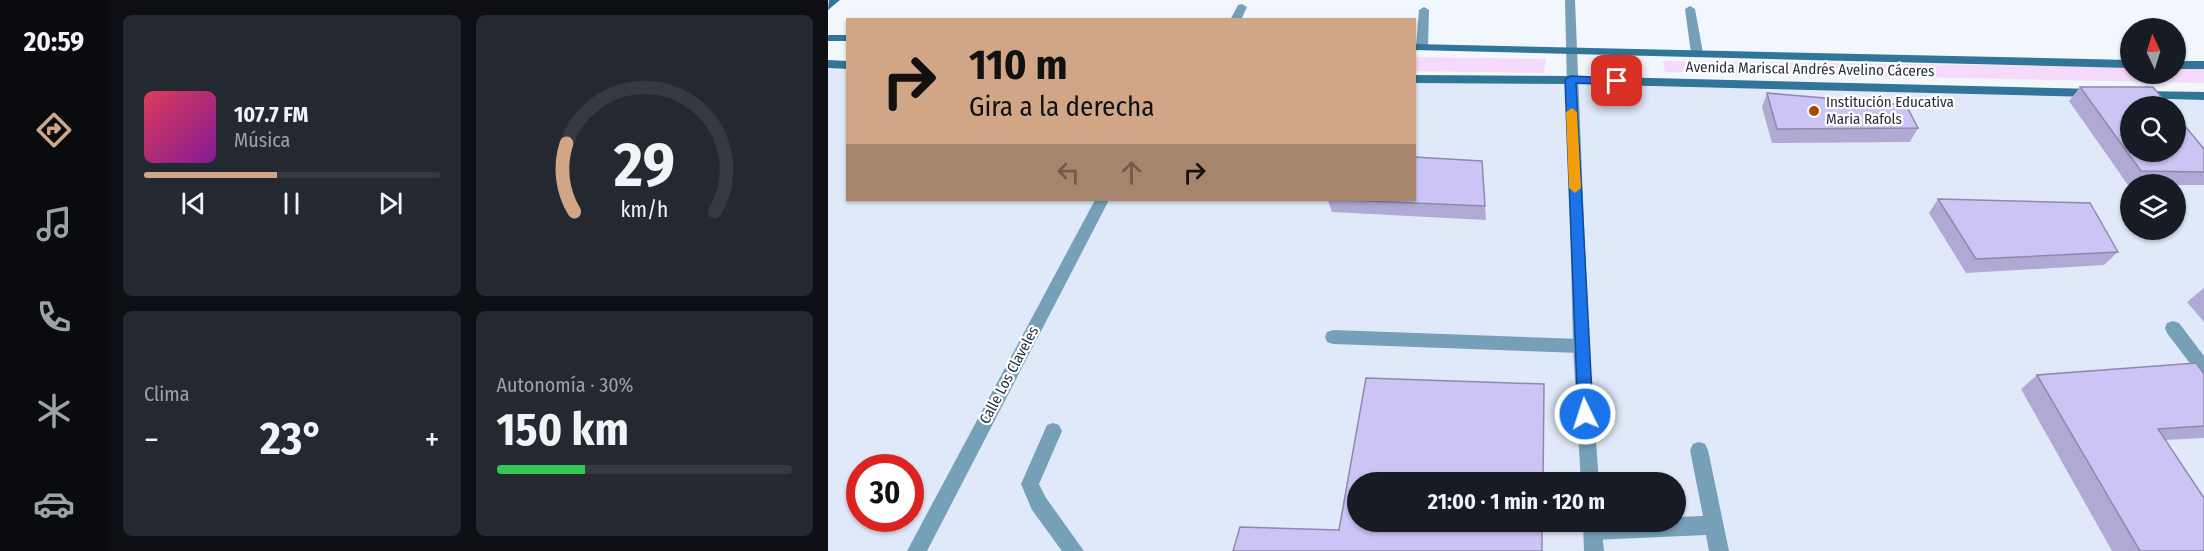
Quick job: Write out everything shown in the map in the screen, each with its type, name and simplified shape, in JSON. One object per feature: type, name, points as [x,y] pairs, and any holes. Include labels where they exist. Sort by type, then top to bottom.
[{"type":"street","points":[[828,7],[835,0]]},
{"type":"street","points":[[1570,0],[1570,80],[1581,346],[1589,472]]},
{"type":"street","points":[[1236,18],[1242,7]]},
{"type":"street","points":[[1690,9],[1696,52]]},
{"type":"street","points":[[1418,47],[1424,10]]},
{"type":"street","points":[[828,38],[846,38]]},
{"type":"street","name":"Avenida Mariscal Andrés Avelino Cáceres","points":[[1418,47],[2120,63]]},
{"type":"street","points":[[828,64],[846,65]]},
{"type":"street","points":[[2186,65],[2204,65]]},
{"type":"street","name":"Avenida Mariscal Andrés Avelino Cáceres","points":[[1416,79],[1570,80],[2108,94]]},
{"type":"street","points":[[2132,94],[2204,96]]},
{"type":"street","name":"Calle Los Claveles","points":[[916,551],[1101,201]]},
{"type":"street","points":[[2173,328],[2204,369]]},
{"type":"street","points":[[1333,337],[1581,346]]},
{"type":"street","points":[[1053,431],[1030,484],[1039,504],[1074,551]]},
{"type":"street","points":[[1699,450],[1719,551]]},
{"type":"street","points":[[1686,525],[1714,525]]},
{"type":"street","points":[[1593,532],[1594,551]]},
{"type":"shaded area","points":[[1416,57],[1546,59],[1544,73],[1416,71]]},
{"type":"shaded area","points":[[1663,61],[2120,67],[2120,81],[1665,72]]},
{"type":"shaded area","points":[[2186,68],[2204,68],[2204,83],[2186,83]]},
{"type":"shaded area","points":[[828,69],[846,70],[846,201],[1416,201],[1416,81],[2120,97],[2120,162],[2186,162],[2186,99],[2204,99],[2204,551],[828,551]]},
{"type":"building","points":[[2080,87],[2153,87],[2161,96],[2120,96],[2120,142]]},
{"type":"building","points":[[1767,93],[1906,105],[1918,128],[1777,129]]},
{"type":"building","points":[[2186,127],[2204,149],[2204,172],[2141,171],[2134,162],[2186,162]]},
{"type":"building","points":[[1416,157],[1482,161],[1485,206],[1368,201],[1416,201]]},
{"type":"building","points":[[1938,199],[2090,203],[2118,252],[1976,259]]},
{"type":"building","points":[[2196,363],[2204,374],[2204,426],[2158,429],[2204,498],[2204,551],[2140,551],[2037,375]]},
{"type":"building","points":[[1366,378],[1544,384],[1543,472],[1349,472]]},
{"type":"building","points":[[1347,485],[1347,532],[1542,532],[1542,551],[1233,551],[1240,527],[1339,530]]},
{"type":"slow traffic","points":[[1572,112],[1575,188]]},
{"type":"place","name":"Institución Educativa Maria Rafols","points":[[1814,111]]},
{"type":"route","points":[[1585,414],[1570,80],[1617,81]]}]
